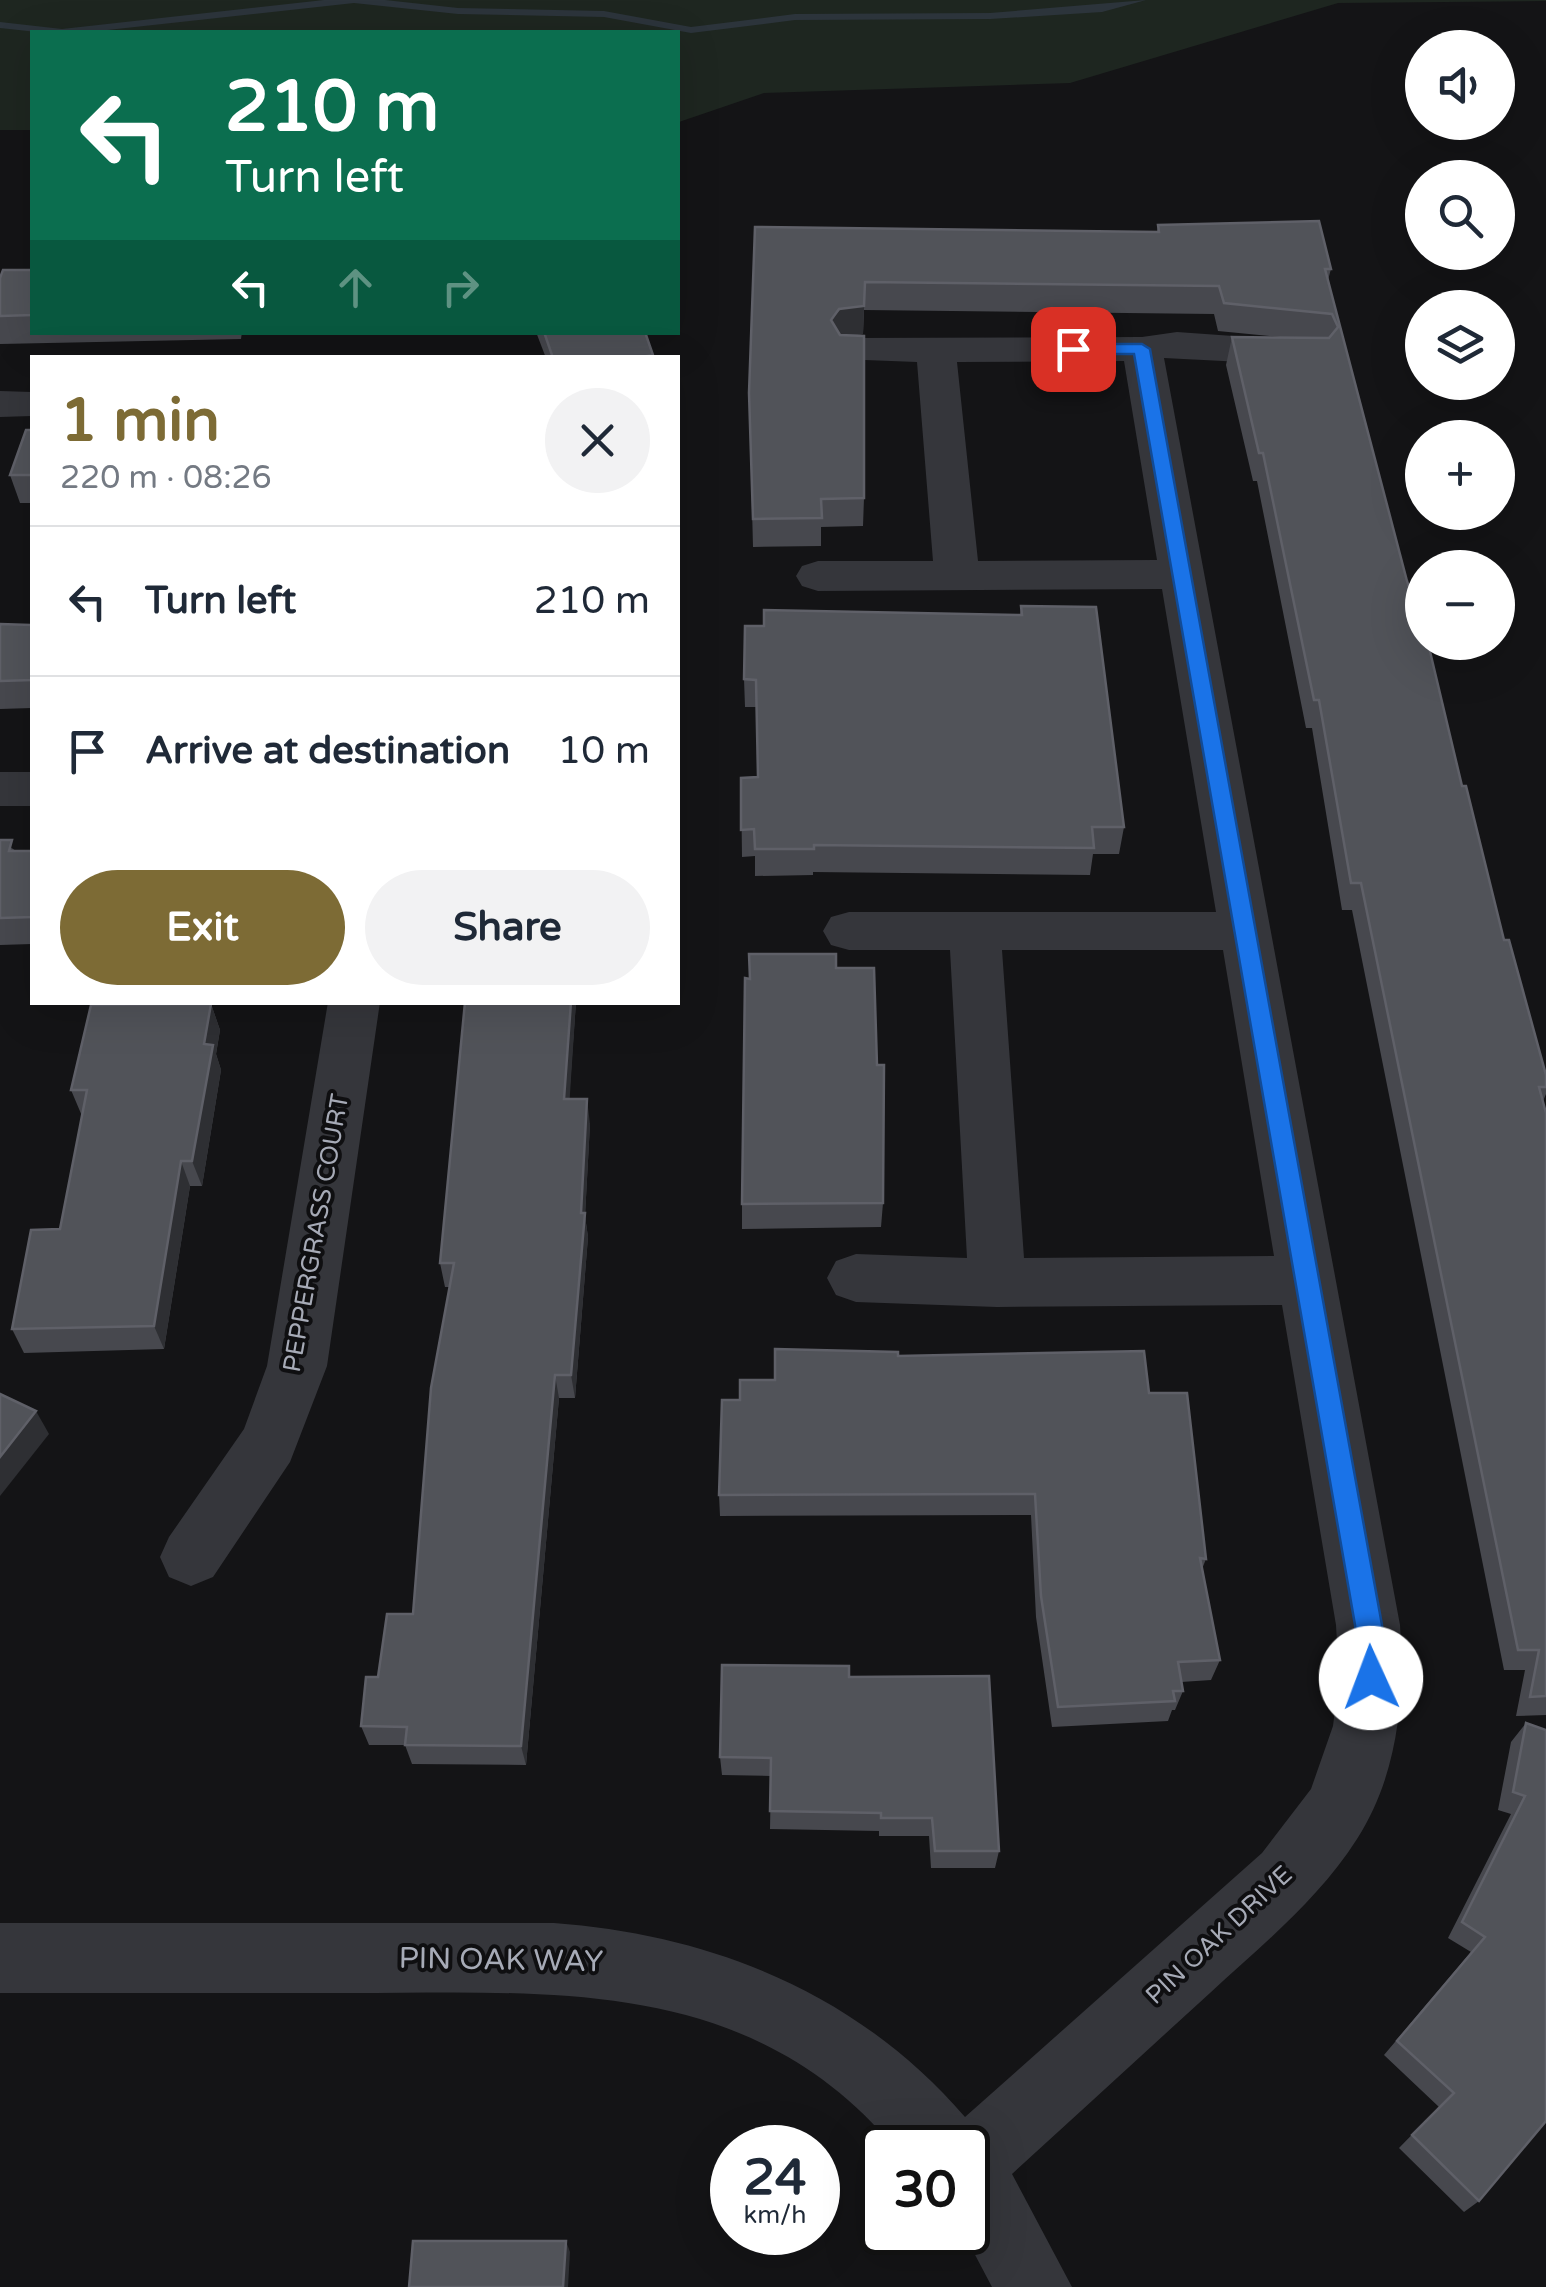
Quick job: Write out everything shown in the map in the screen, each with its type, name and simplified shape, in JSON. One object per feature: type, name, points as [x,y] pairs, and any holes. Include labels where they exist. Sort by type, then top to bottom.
[{"type":"street","points":[[852,350],[1142,349],[1177,344],[1308,353]]},
{"type":"street","points":[[936,349],[957,576]]},
{"type":"street","name":"PIN OAK DRIVE","points":[[990,2144],[1286,1877],[1334,1812],[1359,1755],[1371,1678],[1368,1625],[1310,1280],[1142,349]]},
{"type":"street","points":[[0,404],[30,404]]},
{"type":"street","points":[[818,576],[1184,574]]},
{"type":"street","points":[[0,789],[30,789]]},
{"type":"street","points":[[849,932],[1248,931]]},
{"type":"street","points":[[975,932],[998,1283]]},
{"type":"street","name":"PEPPERGRASS COURT","points":[[191,1557],[247,1482],[269,1443],[298,1366],[354,1005]]},
{"type":"street","points":[[856,1278],[998,1283],[1310,1280]]},
{"type":"street","name":"PIN OAK WAY","points":[[0,1958],[554,1958],[634,1964],[708,1982],[812,2031],[847,2054],[920,2125]]},
{"type":"street","points":[[990,2208],[1034,2287]]},
{"type":"shaded area","points":[[0,0],[1546,0],[1338,3],[1070,83],[764,93],[680,122],[680,30],[30,30],[30,130],[0,130]]},
{"type":"building","points":[[1319,221],[1331,269],[1325,269],[1405,573],[1405,660],[1432,660],[1504,940],[1509,940],[1546,1075],[1546,1087],[1539,1087],[1546,1113],[1546,1696],[1530,1697],[1539,1650],[1518,1650],[1361,883],[1351,883],[1319,700],[1314,700],[1263,453],[1259,453],[1232,337],[1329,338],[1338,327],[1332,314],[1224,303],[1219,286],[865,282],[864,306],[839,309],[831,320],[840,335],[864,336],[864,498],[821,499],[822,518],[753,519],[749,393],[755,227],[1159,232],[1158,225]]},
{"type":"building","points":[[3,270],[30,270],[30,315],[0,316]]},
{"type":"building","points":[[545,335],[646,335],[653,355],[552,355]]},
{"type":"building","points":[[26,430],[30,430],[30,475],[10,475]]},
{"type":"building","points":[[1021,606],[1096,607],[1124,827],[1092,827],[1094,848],[814,845],[814,849],[755,849],[754,829],[741,830],[741,778],[758,777],[756,680],[744,679],[745,626],[764,626],[764,610],[1022,615]]},
{"type":"building","points":[[0,624],[30,625],[30,680],[0,681]]},
{"type":"building","points":[[0,840],[12,840],[9,851],[30,851],[30,917],[0,918]]},
{"type":"building","points":[[749,954],[836,954],[836,968],[874,968],[877,1065],[884,1065],[883,1203],[742,1204],[745,978],[750,979]]},
{"type":"building","points":[[91,1005],[211,1005],[204,1044],[213,1045],[192,1161],[181,1161],[154,1326],[12,1329],[31,1230],[60,1229],[87,1090],[71,1090]]},
{"type":"building","points":[[465,1005],[571,1005],[564,1099],[587,1099],[581,1213],[585,1213],[571,1375],[555,1375],[521,1746],[405,1745],[407,1727],[361,1726],[366,1677],[378,1677],[387,1614],[413,1614],[431,1388],[454,1263],[440,1263]]},
{"type":"building","points":[[775,1349],[898,1352],[898,1356],[1144,1351],[1149,1393],[1187,1393],[1206,1559],[1200,1558],[1220,1660],[1178,1662],[1183,1691],[1173,1691],[1175,1701],[1058,1707],[1041,1596],[1035,1494],[719,1495],[722,1400],[740,1400],[740,1380],[775,1380]]},
{"type":"building","points":[[0,1394],[36,1411],[0,1457]]},
{"type":"building","points":[[722,1665],[849,1666],[849,1677],[989,1676],[999,1851],[935,1851],[932,1818],[770,1811],[771,1758],[720,1757]]},
{"type":"building","points":[[1526,1723],[1546,1730],[1546,2121],[1479,2201],[1412,2135],[1454,2093],[1397,2041],[1485,1937],[1462,1922],[1525,1796],[1513,1792]]},
{"type":"building","points":[[413,2241],[566,2241],[563,2287],[409,2287]]},
{"type":"waterway","points":[[82,30],[353,0]]},
{"type":"waterway","points":[[354,0],[458,11],[604,14],[691,30],[795,17],[990,16],[1102,9],[1141,0]]},
{"type":"waterway","points":[[0,25],[44,30]]},
{"type":"route","points":[[1073,349],[1142,349],[1310,1280],[1368,1625],[1371,1678]]}]
